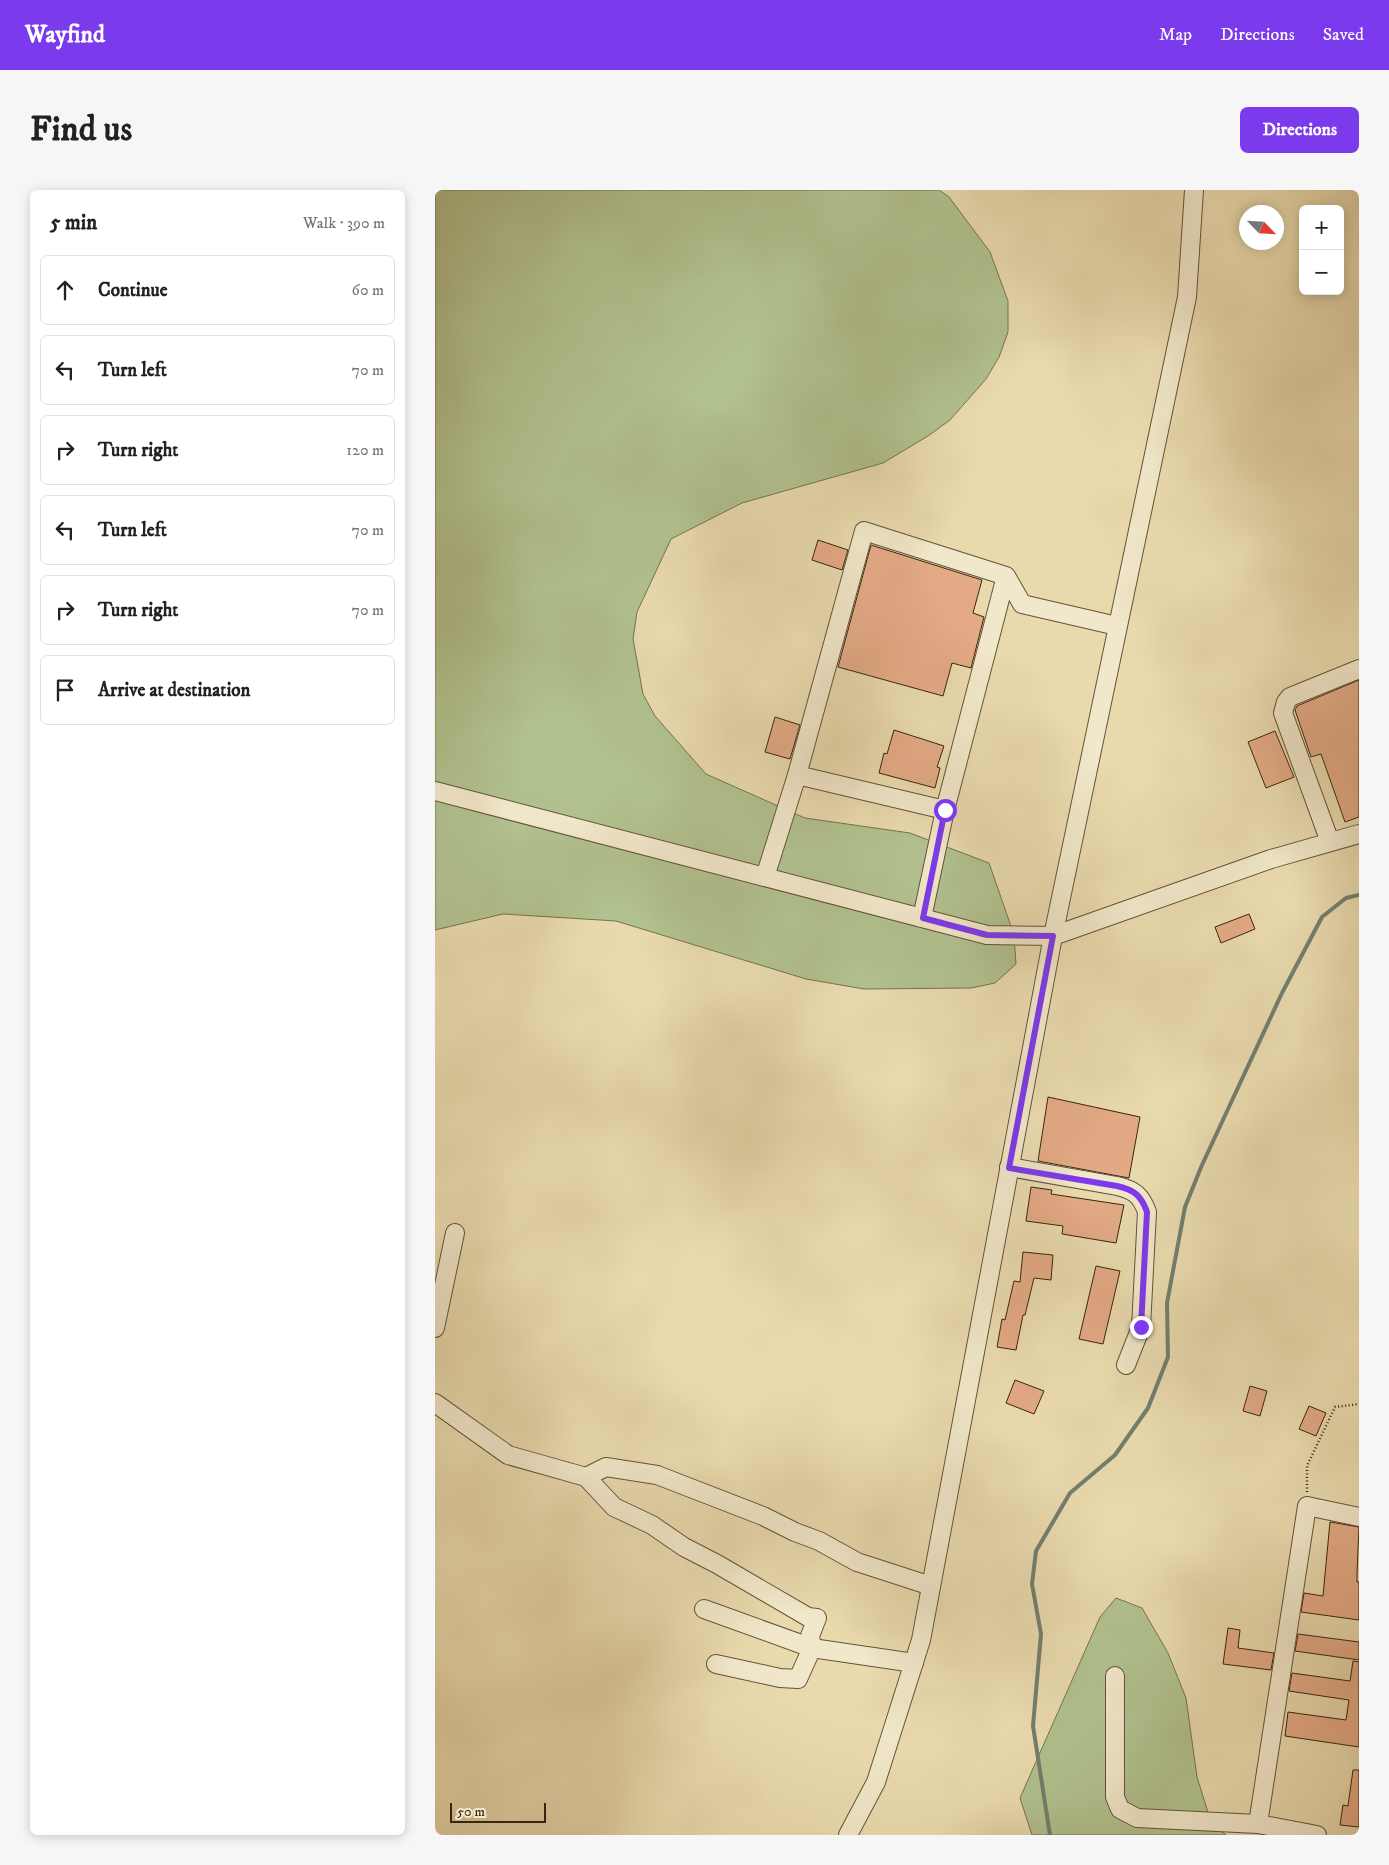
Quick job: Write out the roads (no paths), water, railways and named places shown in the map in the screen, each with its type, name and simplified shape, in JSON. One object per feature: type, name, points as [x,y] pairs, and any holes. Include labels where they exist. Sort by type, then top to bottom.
[{"type":"street","points":[[848,1835],[876,1782],[921,1640],[1053,936],[1187,297],[1194,190]]},
{"type":"street","points":[[765,877],[797,775],[864,531],[1006,576],[1022,604]]},
{"type":"street","points":[[923,918],[945,810],[1006,576]]},
{"type":"street","points":[[997,611],[1022,604],[1117,626]]},
{"type":"street","points":[[1330,842],[1283,713],[1283,708],[1290,697],[1359,669]]},
{"type":"street","points":[[797,775],[945,810]]},
{"type":"street","points":[[435,791],[987,935],[1053,936],[1271,859],[1359,834]]},
{"type":"street","points":[[1009,1168],[1117,1186],[1131,1190],[1142,1198],[1147,1212],[1143,1308],[1141,1327],[1126,1365]]},
{"type":"street","points":[[435,1328],[455,1232]]},
{"type":"street","points":[[435,1403],[509,1455],[586,1478],[614,1507],[652,1525],[684,1546],[808,1617],[817,1618],[810,1636],[812,1648],[798,1679],[780,1678],[716,1664]]},
{"type":"street","points":[[586,1478],[606,1468],[657,1475],[763,1516],[795,1532],[819,1541],[857,1562],[931,1586]]},
{"type":"street","points":[[1258,1824],[1307,1506],[1359,1517]]},
{"type":"street","points":[[704,1609],[812,1648],[914,1663]]},
{"type":"street","points":[[1115,1676],[1115,1797],[1120,1808],[1137,1818],[1258,1824],[1317,1835]]},
{"type":"waterway","points":[[1050,1835],[1033,1726],[1041,1634],[1032,1584],[1036,1551],[1070,1493],[1115,1455],[1148,1408],[1168,1357],[1167,1303],[1185,1207],[1202,1165],[1282,993],[1322,917],[1346,898],[1359,895]]}]
